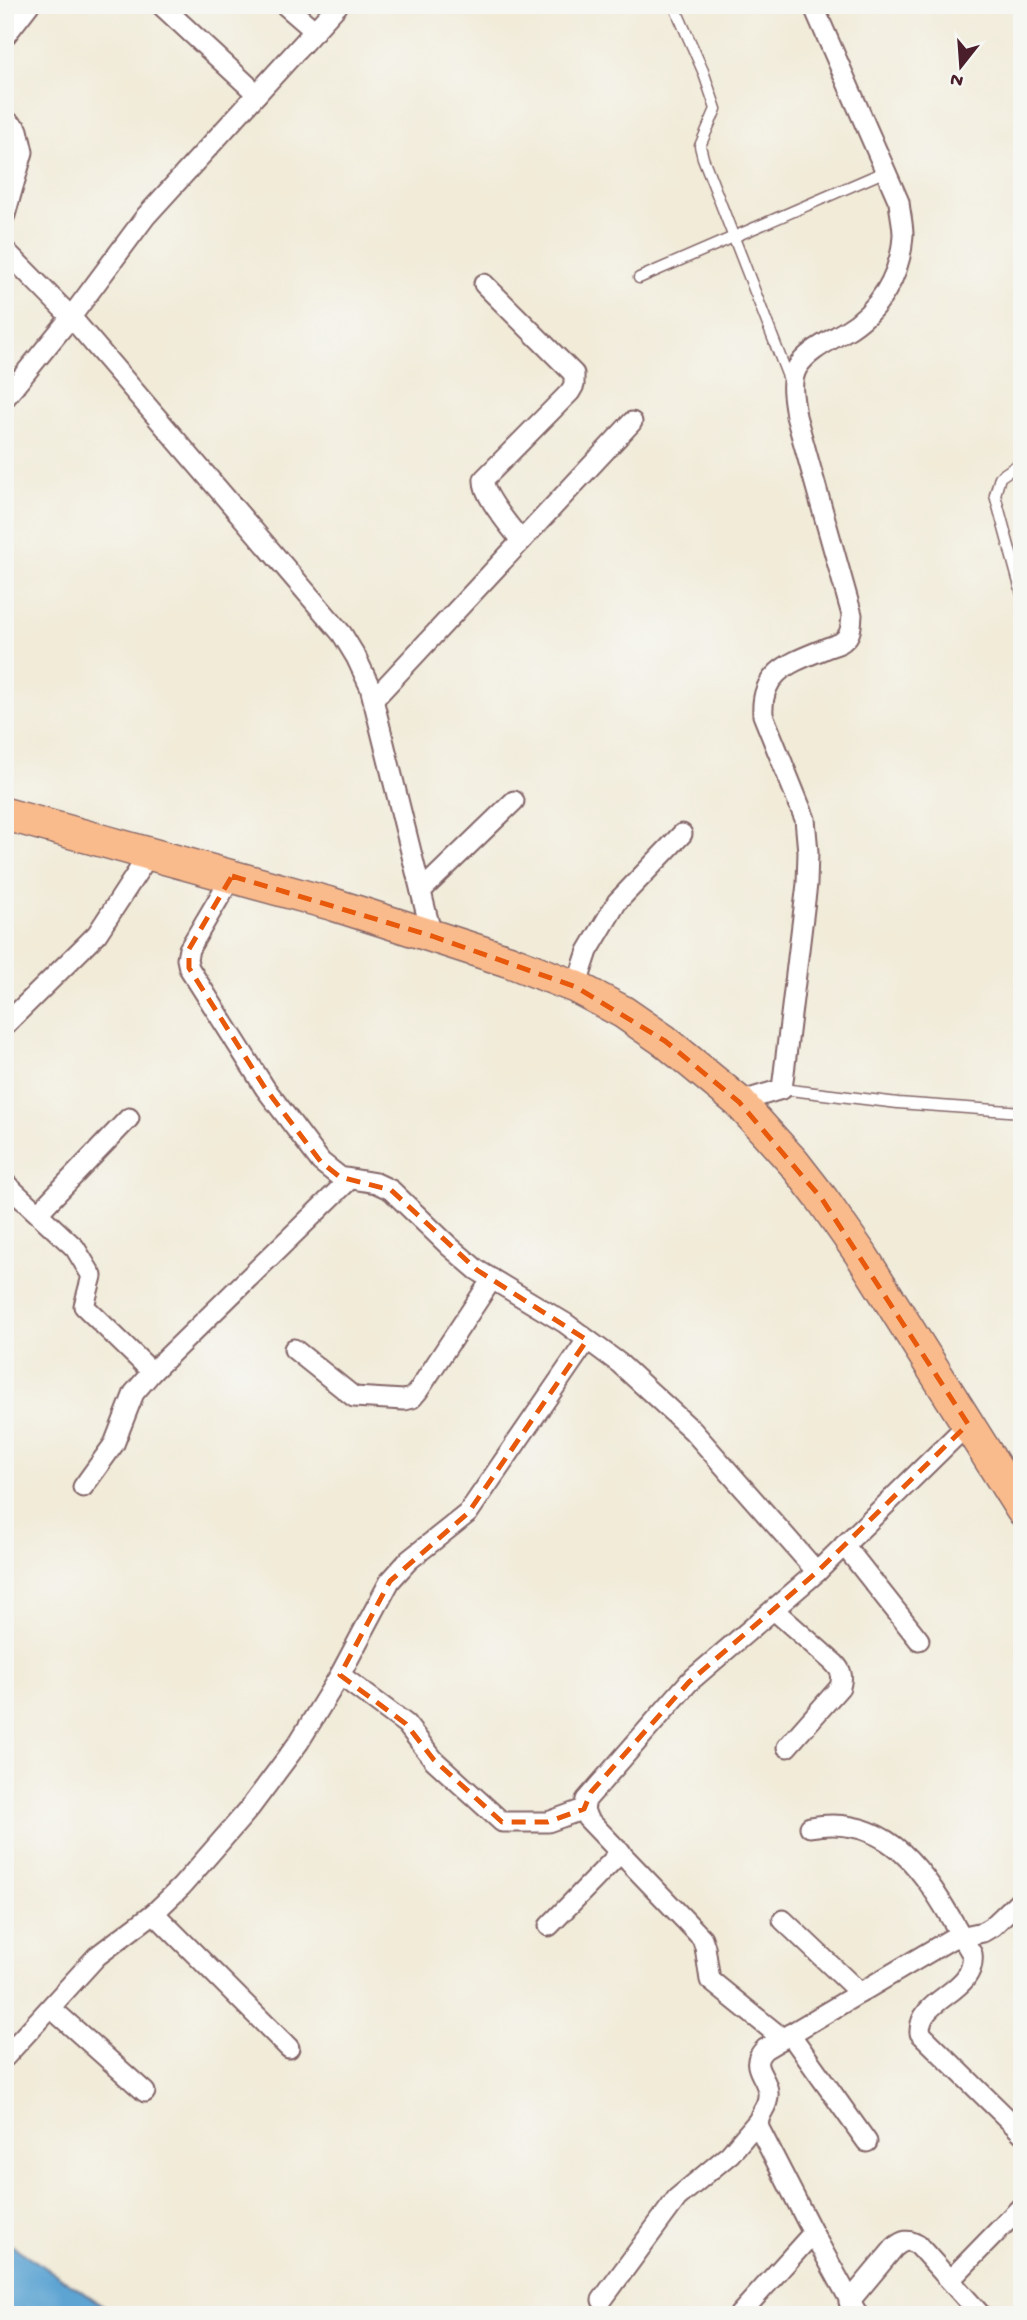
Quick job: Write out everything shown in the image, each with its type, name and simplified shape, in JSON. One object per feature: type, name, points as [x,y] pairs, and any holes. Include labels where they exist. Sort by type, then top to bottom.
[{"type":"highway","points":[[5,814],[232,876],[432,936],[509,961],[576,987],[623,1012],[665,1041],[739,1102],[794,1163],[862,1256],[1022,1510]]},
{"type":"street","points":[[5,36],[29,5]]},
{"type":"street","points":[[161,5],[257,94]]},
{"type":"street","points":[[285,5],[315,32]]},
{"type":"street","points":[[5,398],[71,317],[146,216],[338,5]]},
{"type":"street","points":[[739,1102],[782,1089],[807,884],[805,819],[763,715],[762,700],[774,676],[786,665],[844,641],[851,630],[852,615],[796,416],[792,387],[797,368],[807,357],[857,325],[877,306],[900,260],[903,233],[899,202],[813,5]]},
{"type":"street","points":[[5,119],[18,130],[23,152],[5,215]]},
{"type":"street","points":[[5,250],[71,317],[342,634],[356,657],[374,699],[432,936]]},
{"type":"street","points":[[484,284],[574,374],[575,379],[570,392],[484,479],[486,493],[520,541]]},
{"type":"street","points":[[374,699],[632,422]]},
{"type":"street","points":[[421,891],[514,801]]},
{"type":"street","points":[[576,987],[588,951],[617,902],[682,834]]},
{"type":"street","points":[[5,1025],[97,934],[150,853]]},
{"type":"street","points":[[232,876],[189,949],[187,959],[190,968],[273,1099],[321,1162],[332,1172],[349,1180],[376,1183],[391,1190],[449,1246],[492,1279],[565,1323],[619,1363],[693,1432],[817,1572]]},
{"type":"street","points":[[38,1213],[129,1118]]},
{"type":"street","points":[[83,1488],[114,1444],[134,1393],[152,1372],[349,1180]]},
{"type":"street","points":[[5,1183],[75,1248],[92,1276],[84,1306],[152,1372]]},
{"type":"street","points":[[294,1349],[354,1397],[404,1400],[412,1398],[492,1279]]},
{"type":"street","points":[[5,2057],[103,1951],[154,1913],[181,1887],[274,1778],[340,1675],[390,1581],[410,1560],[468,1513],[587,1339]]},
{"type":"street","points":[[867,2142],[786,2037],[710,1980],[702,1938],[587,1818],[584,1809],[591,1792],[690,1682],[817,1572],[968,1424]]},
{"type":"street","points":[[844,1545],[919,1640]]},
{"type":"street","points":[[774,1610],[834,1663],[841,1670],[843,1678],[840,1687],[787,1747]]},
{"type":"street","points":[[340,1675],[406,1724],[434,1760],[502,1822],[548,1822],[584,1809]]},
{"type":"street","points":[[810,1827],[834,1823],[855,1826],[891,1843],[907,1856],[920,1872],[972,1954],[972,1971],[924,2015],[920,2033],[1022,2133]]},
{"type":"street","points":[[549,1926],[621,1852]]},
{"type":"street","points":[[602,2300],[677,2198],[730,2154],[758,2121],[769,2098],[768,2088],[757,2063],[758,2056],[961,1935],[983,1932],[1021,1902]]},
{"type":"street","points":[[154,1913],[289,2048]]},
{"type":"street","points":[[783,1920],[860,1993]]},
{"type":"street","points":[[51,2008],[145,2092]]},
{"type":"street","points":[[758,2121],[854,2309],[894,2248],[902,2241],[910,2240],[918,2245],[981,2315]]},
{"type":"street","points":[[950,2280],[1019,2215]]},
{"type":"street","points":[[738,2315],[813,2233]]},
{"type":"lane","points":[[674,5],[716,109],[700,146],[792,387]]},
{"type":"lane","points":[[639,278],[886,172]]},
{"type":"lane","points":[[1022,462],[1000,477],[995,495],[1022,594]]},
{"type":"lane","points":[[782,1089],[898,1103],[1022,1112]]},
{"type":"highlighted area","points":[[232,876],[432,936],[576,987],[665,1041],[739,1102],[822,1199],[968,1424],[817,1572],[689,1682],[591,1792],[584,1809],[548,1822],[502,1822],[434,1760],[406,1724],[340,1675],[390,1581],[468,1513],[587,1340],[477,1270],[391,1190],[340,1177],[321,1162],[265,1088],[189,968],[189,949]]},
{"type":"water","points":[[5,2241],[118,2315],[5,2315]]}]
